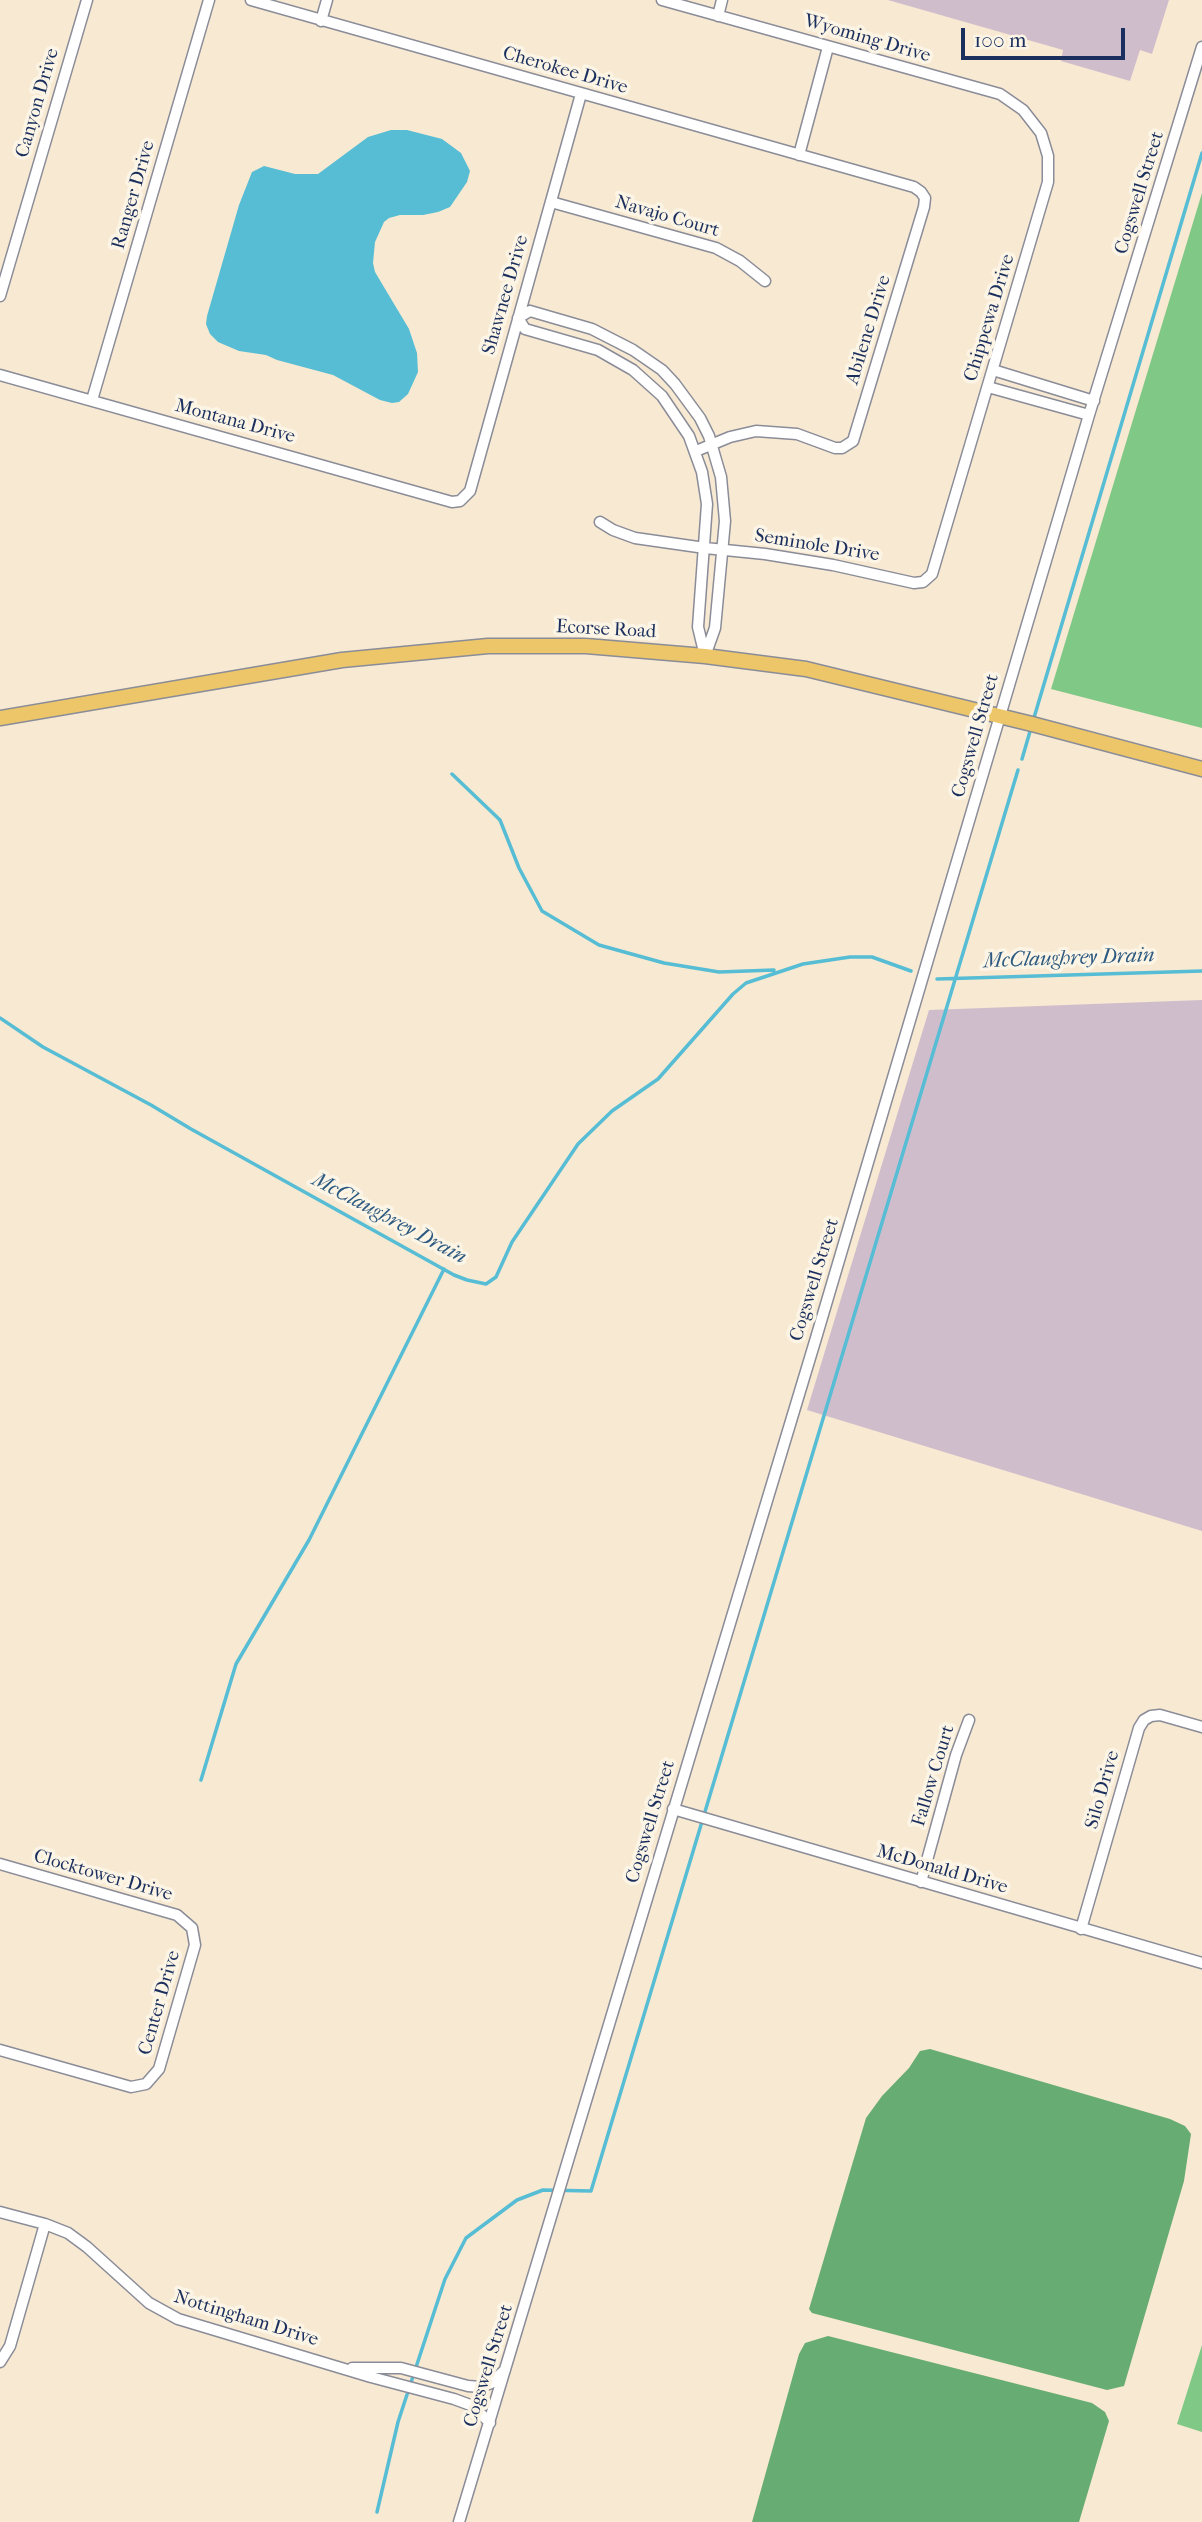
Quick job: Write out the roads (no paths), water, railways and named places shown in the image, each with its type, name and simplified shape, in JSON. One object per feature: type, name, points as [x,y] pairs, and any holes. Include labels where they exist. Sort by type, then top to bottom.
[{"type":"main road","name":"Ecorse Road","points":[[0,718],[342,660],[455,648],[586,646],[705,656],[806,669],[1202,769]]},
{"type":"street","name":"Canyon Drive","points":[[0,296],[87,0]]},
{"type":"street","name":"Ranger Drive","points":[[92,400],[209,0]]},
{"type":"street","points":[[251,0],[321,21],[327,0]]},
{"type":"street","name":"Wyoming Drive","points":[[662,0],[981,89]]},
{"type":"street","points":[[718,16],[722,0]]},
{"type":"street","name":"Cherokee Drive","points":[[321,21],[799,155]]},
{"type":"street","points":[[799,155],[828,47]]},
{"type":"street","name":"Cogswell Street","points":[[459,2522],[1089,415],[1202,47]]},
{"type":"street","name":"Chippewa Drive","points":[[923,582],[932,574],[1048,182],[1046,144],[1034,122],[1013,102],[1000,94],[981,89]]},
{"type":"street","name":"Shawnee Drive","points":[[460,501],[470,491],[581,94]]},
{"type":"street","name":"Abilene Drive","points":[[696,451],[741,434],[771,431],[797,435],[835,448],[848,446],[853,441],[925,198],[914,187],[799,155]]},
{"type":"street","name":"Navajo Court","points":[[551,202],[716,248],[740,261],[765,281]]},
{"type":"street","points":[[530,311],[592,329],[622,342],[662,370],[700,418],[712,444],[723,497],[723,550],[715,628],[705,656],[698,626],[707,504],[696,451],[662,396],[633,370],[598,350],[525,329],[518,318],[530,311]]},
{"type":"street","points":[[993,370],[1094,401]]},
{"type":"street","name":"Montana Drive","points":[[0,375],[452,502],[460,501]]},
{"type":"street","points":[[988,387],[1089,415]]},
{"type":"street","name":"Seminole Drive","points":[[600,522],[635,538],[806,560],[914,583],[923,582]]},
{"type":"street","name":"Silo Drive","points":[[1082,1929],[1139,1728],[1144,1720],[1160,1715],[1202,1727]]},
{"type":"street","name":"Fallow Court","points":[[921,1882],[956,1755],[969,1720]]},
{"type":"street","name":"McDonald Drive","points":[[673,1810],[1202,1963]]},
{"type":"street","name":"Clocktower Drive","points":[[0,1864],[171,1913],[185,1920],[192,1928]]},
{"type":"street","name":"Center Drive","points":[[0,2050],[131,2087],[146,2084],[159,2069],[193,1951],[192,1928]]},
{"type":"street","name":"Nottingham Drive","points":[[0,2212],[68,2233],[87,2246],[149,2303],[165,2313],[191,2324],[473,2406],[490,2423]]},
{"type":"street","points":[[0,2362],[10,2346],[45,2224]]},
{"type":"street","name":"Nottingham Drive","points":[[345,2368],[388,2366],[481,2387],[491,2383],[506,2369]]},
{"type":"water","points":[[391,130],[407,130],[442,139],[461,153],[470,171],[467,182],[450,207],[423,215],[389,218],[384,222],[375,242],[375,272],[409,329],[417,353],[418,372],[408,394],[399,402],[380,400],[333,375],[266,355],[239,351],[218,342],[210,334],[206,324],[207,316],[239,205],[252,172],[264,166],[295,174],[318,174],[368,137]]},
{"type":"waterway","points":[[1033,721],[1202,153]]},
{"type":"waterway","points":[[1022,759],[1031,728]]},
{"type":"waterway","points":[[377,2512],[398,2422],[445,2279],[466,2238],[517,2200],[543,2190],[591,2191],[1018,770]]},
{"type":"waterway","points":[[452,774],[500,820],[519,868],[542,911],[599,945],[664,963],[719,972],[774,970]]},
{"type":"waterway","name":"McClaughrey Drain","points":[[0,1018],[43,1047],[454,1275],[486,1284],[496,1277],[512,1242],[578,1144],[612,1111],[658,1079],[733,994],[746,983],[803,964],[850,957],[872,957],[911,971]]},
{"type":"waterway","name":"McClaughrey Drain","points":[[937,979],[1202,971]]},
{"type":"waterway","points":[[201,1780],[236,1664],[309,1540],[444,1269]]}]
